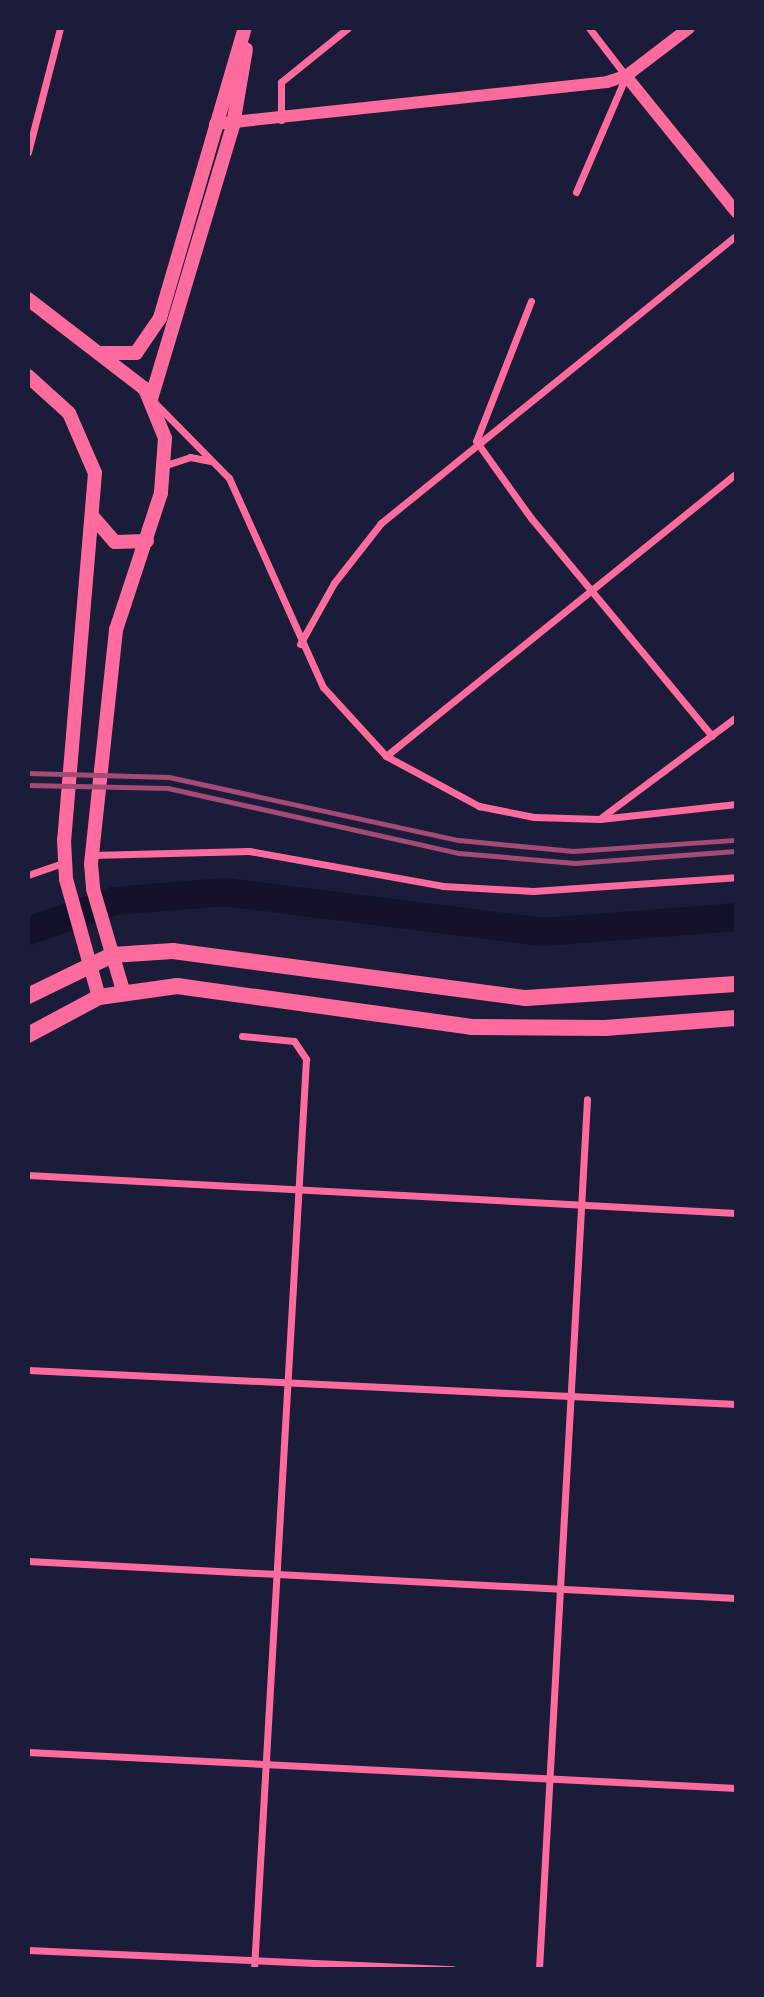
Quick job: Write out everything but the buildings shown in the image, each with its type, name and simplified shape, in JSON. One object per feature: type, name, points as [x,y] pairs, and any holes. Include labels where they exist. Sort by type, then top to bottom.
[{"type":"main road","points":[[88,350],[136,353],[160,318],[215,124],[247,28]]},
{"type":"main road","points":[[151,399],[233,125],[247,28]]},
{"type":"main road","points":[[28,299],[88,350],[131,375],[151,399],[165,438],[166,465],[147,541],[116,630],[92,855],[91,877],[123,990]]},
{"type":"main road","points":[[28,376],[52,393],[80,429],[94,473],[93,517],[65,862],[66,879],[99,997]]},
{"type":"main road","points":[[93,517],[115,542],[147,541]]},
{"type":"main road","points":[[28,996],[86,956],[110,948],[195,953],[526,998],[736,984]]},
{"type":"main road","points":[[28,1035],[99,997],[123,990],[210,987],[483,1028],[605,1028],[736,1017]]},
{"type":"street","points":[[28,152],[60,28]]},
{"type":"street","points":[[281,120],[281,82],[348,28]]},
{"type":"street","points":[[589,28],[736,212]]},
{"type":"street","points":[[576,192],[626,76],[689,28]]},
{"type":"street","points":[[215,124],[281,120],[626,76]]},
{"type":"street","points":[[300,644],[357,550],[476,441],[736,236]]},
{"type":"street","points":[[476,441],[531,301]]},
{"type":"street","points":[[151,399],[212,461],[246,510],[300,644],[352,725],[386,756],[479,806],[534,817],[600,819],[736,804]]},
{"type":"street","points":[[476,441],[591,591],[712,736]]},
{"type":"street","points":[[166,465],[190,457],[212,461]]},
{"type":"street","points":[[386,756],[736,474]]},
{"type":"street","points":[[600,819],[736,717]]},
{"type":"street","points":[[92,855],[249,851],[443,886],[533,891],[736,877]]},
{"type":"street","points":[[28,875],[65,862]]},
{"type":"street","points":[[242,1036],[300,1046],[306,1059],[273,1574],[267,1768],[254,1966]]},
{"type":"street","points":[[539,1969],[551,1780],[557,1588],[587,1099]]},
{"type":"street","points":[[28,1175],[298,1194],[736,1213]]},
{"type":"street","points":[[28,1370],[569,1399],[736,1404]]},
{"type":"street","points":[[28,1561],[736,1598]]},
{"type":"street","points":[[28,1752],[267,1768],[736,1788]]},
{"type":"street","points":[[28,1950],[254,1966],[453,1969]]},
{"type":"waterway","points":[[28,931],[114,901],[226,892],[543,932],[736,917]]},
{"type":"railway","points":[[28,773],[169,777],[459,840],[573,851],[736,840]]},
{"type":"railway","points":[[28,785],[168,788],[459,853],[575,863],[736,851]]}]
